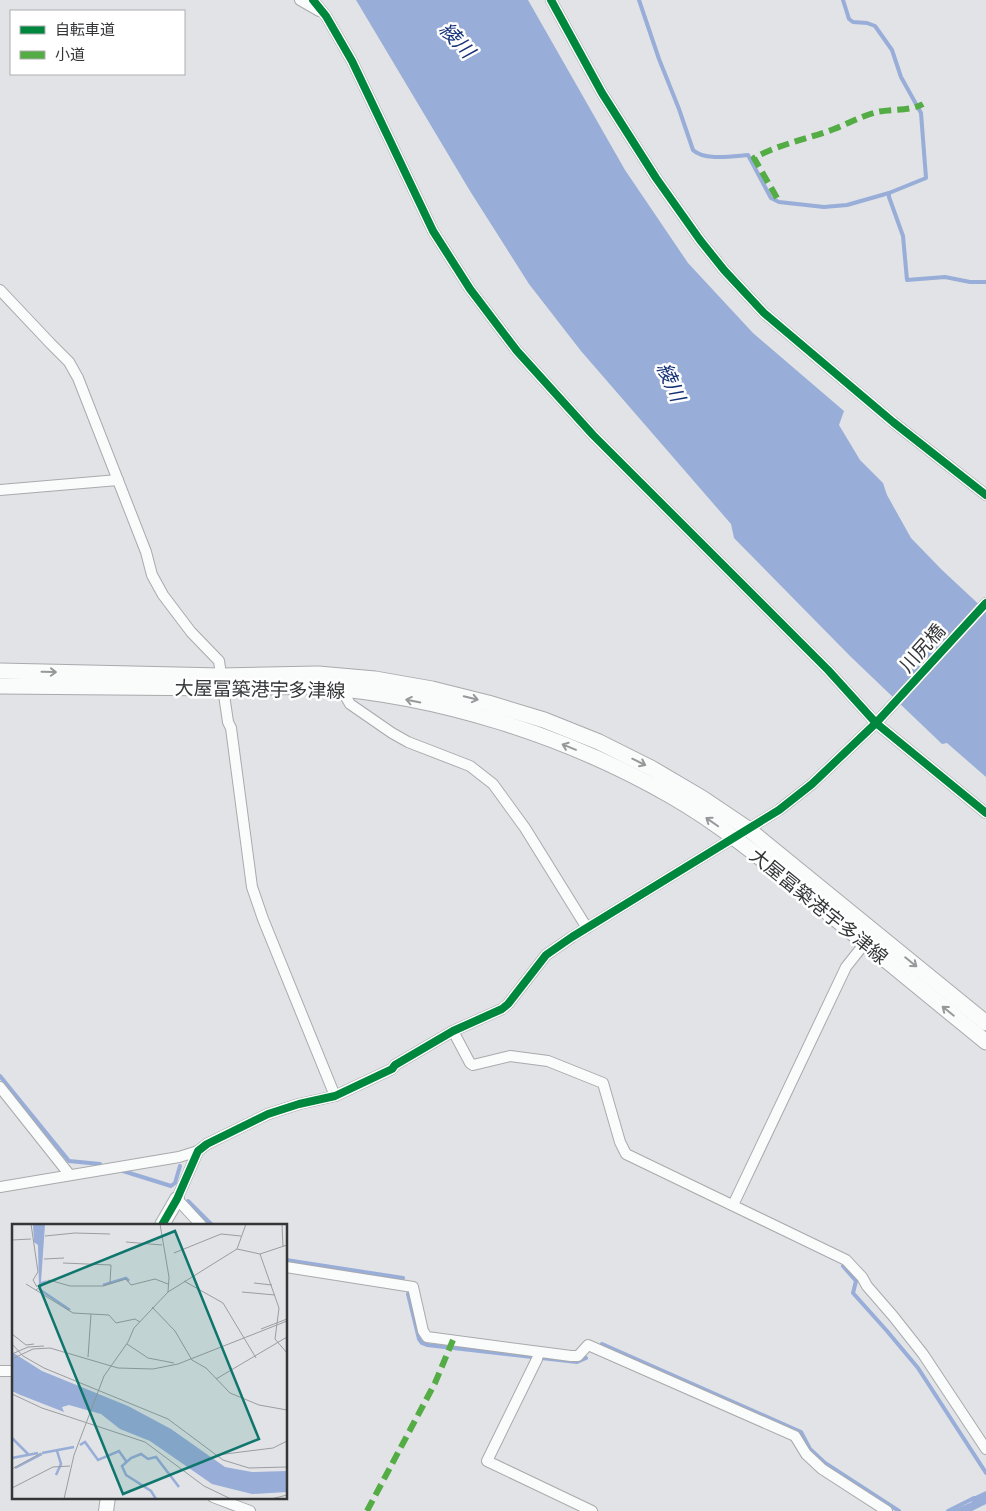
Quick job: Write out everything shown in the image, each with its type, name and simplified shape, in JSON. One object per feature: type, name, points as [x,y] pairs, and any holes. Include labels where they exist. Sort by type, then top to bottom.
[{"type":"main road","name":"大屋冨築港宇多津線","points":[[0,671],[317,687],[374,693],[483,717],[540,735],[640,779],[680,802],[734,838],[986,1042]]},
{"type":"main road","name":"大屋冨築港宇多津線","points":[[0,686],[223,682],[318,674],[375,679],[432,689],[544,720],[599,742],[651,768],[702,798],[748,829],[986,1023]]},
{"type":"street","points":[[300,0],[326,16]]},
{"type":"street","points":[[313,0],[326,16],[352,61],[433,231],[470,289],[517,351],[593,435],[828,670],[880,720],[986,813]]},
{"type":"street","points":[[551,0],[602,93],[651,170],[700,240],[724,270],[764,313],[893,422],[986,495]]},
{"type":"street","points":[[0,290],[69,362],[78,378],[118,480],[146,552],[152,575],[163,595],[191,632],[217,657],[223,682],[228,722],[231,728],[252,887],[263,919],[335,1096]]},
{"type":"street","points":[[0,490],[118,480]]},
{"type":"street","name":"川尻橋","points":[[0,1186],[179,1157],[198,1151],[207,1144],[268,1114],[299,1104],[335,1096],[392,1069],[395,1064],[452,1031],[502,1009],[546,955],[572,937],[779,810],[812,784],[880,720],[986,603]]},
{"type":"street","points":[[342,690],[350,704],[392,733],[408,742],[470,766],[493,784],[525,828],[587,928]]},
{"type":"street","points":[[733,1205],[846,967],[865,943]]},
{"type":"street","points":[[452,1031],[470,1063],[474,1065],[510,1056],[529,1058],[548,1061],[603,1083],[620,1142],[626,1154],[846,1260],[894,1316],[923,1354],[986,1449]]},
{"type":"street","points":[[0,1087],[70,1174]]},
{"type":"street","points":[[163,1224],[177,1199],[198,1151]]},
{"type":"street","points":[[177,1199],[200,1224]]},
{"type":"street","points":[[288,1267],[413,1287],[423,1331],[427,1337],[538,1356],[578,1356],[588,1345],[795,1436],[806,1454],[822,1469],[887,1511]]},
{"type":"street","points":[[538,1356],[487,1461],[592,1511]]},
{"type":"street","points":[[106,1511],[108,1498]]},
{"type":"street","points":[[216,1498],[250,1511]]},
{"type":"water","name":"綾川","points":[[356,0],[528,0],[625,170],[688,263],[753,333],[844,411],[839,425],[860,460],[883,483],[887,495],[911,538],[986,611],[986,777],[947,743],[942,744],[850,656],[734,538],[731,524],[581,351],[529,284],[470,191]]},
{"type":"water","points":[[986,1491],[986,1504],[972,1511],[951,1511],[972,1502],[971,1498]]},
{"type":"waterway","points":[[639,0],[693,150],[704,156],[712,157],[748,155],[771,198],[779,202],[824,207],[847,205],[889,193],[926,178],[921,113],[901,77],[892,50],[875,26],[867,23],[853,22],[849,19],[843,0]]},
{"type":"waterway","points":[[889,193],[903,236],[907,280],[945,277],[970,282],[986,282]]},
{"type":"waterway","points":[[0,1076],[69,1161],[100,1164]]},
{"type":"waterway","points":[[123,1171],[171,1186],[175,1183],[180,1166]]},
{"type":"waterway","points":[[188,1201],[211,1224]]},
{"type":"waterway","points":[[288,1260],[403,1278]]},
{"type":"waterway","points":[[843,1266],[856,1281],[853,1293],[918,1368],[986,1473]]},
{"type":"waterway","points":[[408,1294],[419,1339],[427,1345],[577,1362],[586,1358]]},
{"type":"waterway","points":[[602,1344],[801,1432],[810,1449],[825,1463],[899,1511]]},
{"type":"waterway","points":[[948,1511],[974,1498],[974,1500]]},
{"type":"marked path","points":[[777,198],[754,158],[773,149],[834,129],[871,114],[913,108],[923,104]]},
{"type":"marked path","points":[[367,1511],[435,1383],[453,1340]]},
{"type":"cycle path","points":[[313,0],[326,16],[352,61],[433,231],[470,289],[517,351],[593,435],[828,670],[876,723],[986,813]]},
{"type":"cycle path","points":[[551,0],[602,93],[656,178],[724,270],[764,313],[893,422],[986,495]]},
{"type":"cycle path","points":[[163,1224],[177,1199],[198,1151],[207,1144],[268,1114],[299,1104],[335,1096],[392,1069],[395,1065],[453,1031],[502,1009],[546,955],[572,937],[779,810],[812,784],[876,723],[986,603]]}]
